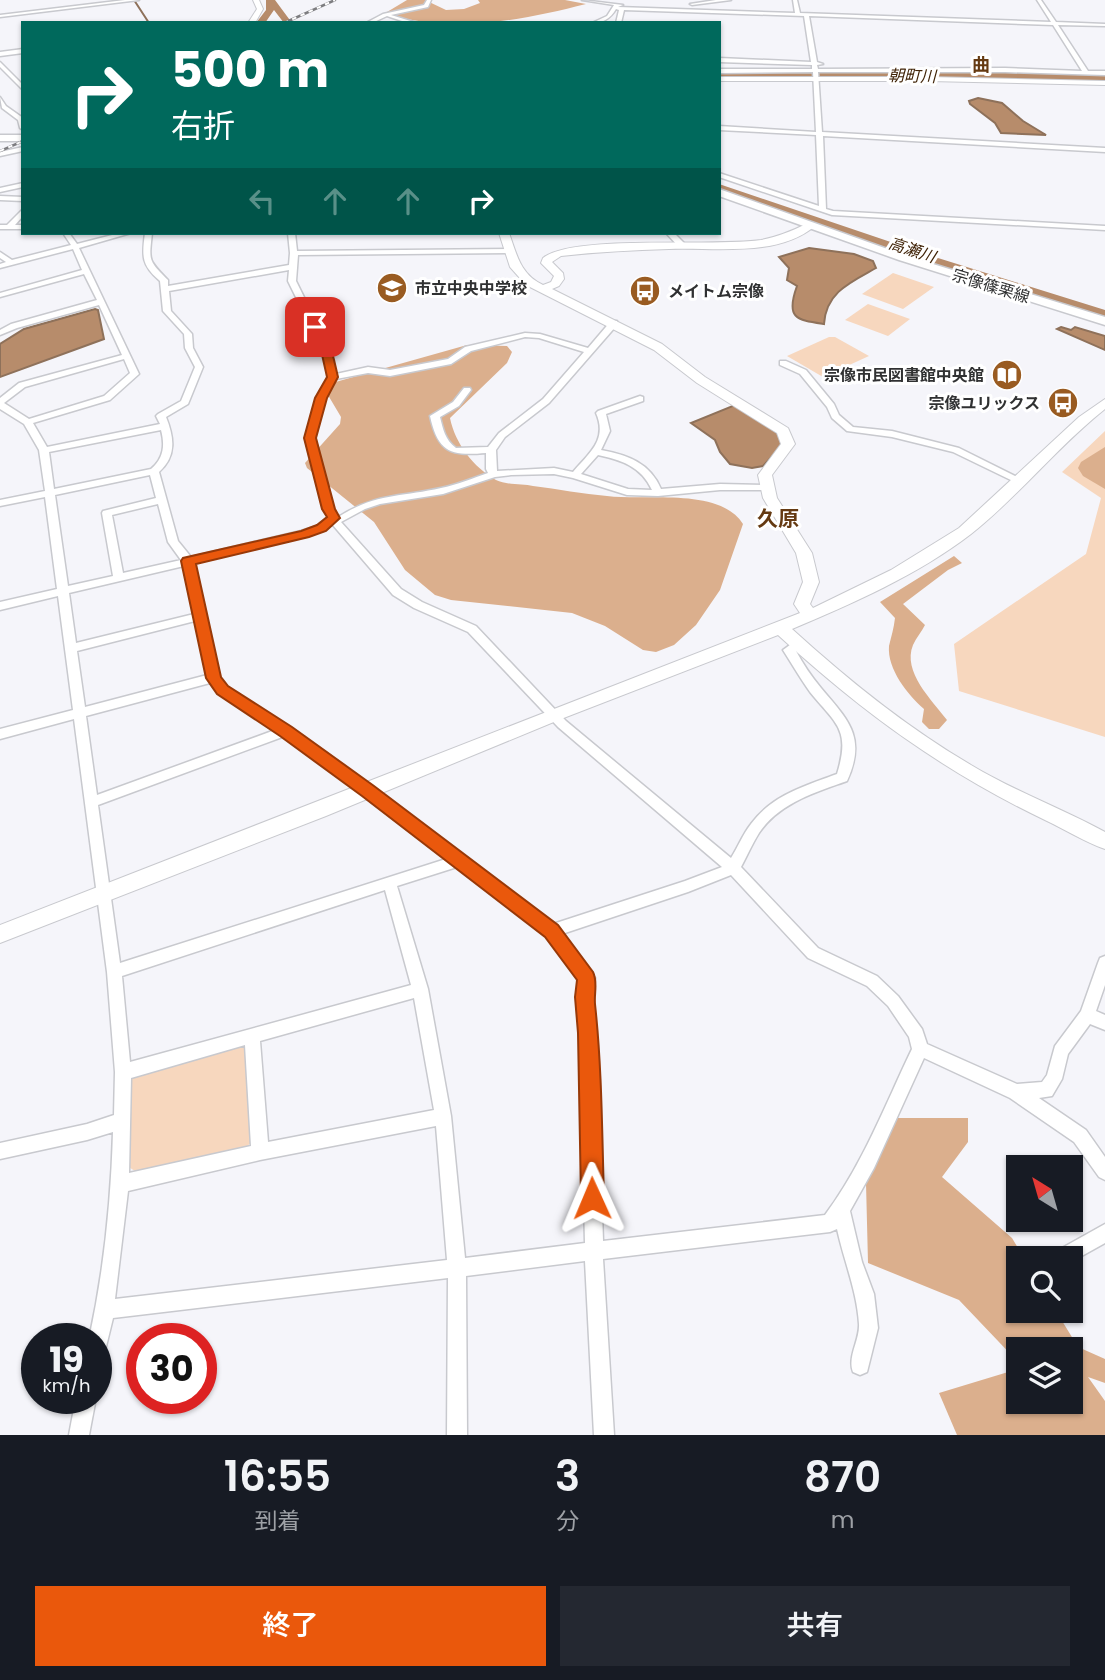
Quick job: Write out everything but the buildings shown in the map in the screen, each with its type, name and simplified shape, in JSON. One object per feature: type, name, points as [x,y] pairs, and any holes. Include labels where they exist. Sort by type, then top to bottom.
[{"type":"main road","points":[[0,137],[21,136]]},
{"type":"main road","name":"宗像篠栗線","points":[[721,193],[948,273],[1105,321]]},
{"type":"street","points":[[0,16],[135,0]]},
{"type":"street","points":[[252,21],[260,9],[256,0]]},
{"type":"street","points":[[372,21],[385,15],[426,6],[429,0]]},
{"type":"street","points":[[584,0],[617,8],[1105,25]]},
{"type":"street","points":[[599,21],[608,17],[617,8],[692,5],[729,0]]},
{"type":"street","points":[[795,0],[798,15]]},
{"type":"street","points":[[1039,0],[1086,72]]},
{"type":"street","points":[[617,8],[618,21]]},
{"type":"street","points":[[385,15],[408,21]]},
{"type":"street","points":[[806,15],[815,64],[823,211]]},
{"type":"street","points":[[0,54],[21,51]]},
{"type":"street","points":[[721,60],[900,66],[906,70]]},
{"type":"street","points":[[0,64],[21,87]]},
{"type":"street","points":[[721,79],[906,70],[1105,73]]},
{"type":"street","points":[[721,71],[1105,83]]},
{"type":"street","points":[[0,99],[4,107],[20,114]]},
{"type":"street","points":[[3,117],[20,114]]},
{"type":"street","points":[[721,128],[1105,149]]},
{"type":"street","points":[[0,154],[21,149]]},
{"type":"street","points":[[721,176],[823,211],[1105,228]]},
{"type":"street","points":[[0,190],[21,185]]},
{"type":"street","points":[[0,198],[21,201]]},
{"type":"street","points":[[9,227],[21,213]]},
{"type":"street","points":[[541,290],[555,284],[559,279],[559,275],[546,263],[555,254],[682,245],[762,244],[780,241],[810,226]]},
{"type":"street","points":[[0,227],[21,228]]},
{"type":"street","points":[[28,422],[107,398],[135,374],[67,235]]},
{"type":"street","points":[[0,266],[120,235]]},
{"type":"street","points":[[0,503],[154,471],[160,467],[169,450],[161,416],[185,402],[199,367],[189,348],[188,334],[167,311],[164,281],[152,270],[146,257],[148,235]]},
{"type":"street","points":[[105,1310],[830,1223],[841,1210],[920,1049],[916,1034],[893,1001],[872,981],[813,953],[733,867],[562,724],[472,629],[418,605],[397,592],[341,530],[328,509],[310,438],[321,398],[333,377],[326,350],[292,281],[294,253],[291,235]]},
{"type":"street","points":[[505,235],[515,267],[541,290],[614,323],[673,356],[701,380],[783,431],[788,444],[766,471],[766,488],[804,553],[811,582],[802,604],[811,617]]},
{"type":"street","points":[[672,235],[682,245]]},
{"type":"street","points":[[294,253],[510,251]]},
{"type":"street","points":[[0,254],[11,263]]},
{"type":"street","points":[[165,289],[292,267]]},
{"type":"street","points":[[0,295],[87,271]]},
{"type":"street","points":[[0,332],[100,302]]},
{"type":"street","points":[[494,474],[491,469],[491,450],[502,435],[546,401],[614,323]]},
{"type":"street","points":[[333,377],[368,370],[390,373],[451,361],[468,349],[525,335],[540,336],[589,351]]},
{"type":"street","points":[[102,1323],[120,1184],[123,1072],[114,972],[44,450],[28,422],[0,404],[22,385],[127,356]]},
{"type":"street","points":[[783,363],[803,372],[835,416],[850,429],[892,434],[956,450],[1020,481]]},
{"type":"street","points":[[467,390],[457,404],[435,416],[438,435],[447,447],[461,453],[491,450]]},
{"type":"street","points":[[575,475],[595,452],[607,431],[607,424],[601,414],[640,399]]},
{"type":"street","points":[[0,934],[368,791],[554,715],[811,617],[944,545],[990,509],[1082,421],[1105,403]]},
{"type":"street","points":[[44,450],[165,426]]},
{"type":"street","points":[[595,452],[633,460],[645,469],[658,493]]},
{"type":"street","points":[[154,471],[173,542],[188,561],[213,678],[222,690],[286,731],[368,791],[551,931],[587,978],[585,997],[594,1253],[604,1435]]},
{"type":"street","points":[[0,607],[304,534],[321,528],[334,518],[342,519],[360,507],[378,501],[443,491],[494,474],[554,471],[627,492],[658,493],[720,487],[766,488]]},
{"type":"street","points":[[119,578],[107,513],[162,500]]},
{"type":"street","points":[[71,648],[200,616]]},
{"type":"street","points":[[780,628],[855,695],[921,743],[996,788],[1105,841]]},
{"type":"street","points":[[551,931],[688,886],[733,867],[756,827],[778,805],[794,795],[842,777],[848,760],[849,732],[841,718],[806,678],[789,650],[799,645]]},
{"type":"street","points":[[0,734],[213,678]]},
{"type":"street","points":[[90,803],[286,731]]},
{"type":"street","points":[[114,972],[390,885],[460,860]]},
{"type":"street","points":[[390,885],[420,989],[443,1116],[457,1268],[457,1435]]},
{"type":"street","points":[[1016,1093],[1046,1090],[1054,1079],[1061,1051],[1087,1015],[1105,962]]},
{"type":"street","points":[[123,1072],[420,989]]},
{"type":"street","points":[[1087,1015],[1105,1023]]},
{"type":"street","points":[[252,1036],[260,1152]]},
{"type":"street","points":[[920,1049],[1016,1093],[1080,1136],[1105,1171]]},
{"type":"street","points":[[120,1184],[260,1152],[443,1116]]},
{"type":"street","points":[[0,1151],[87,1132],[121,1121]]},
{"type":"street","points":[[841,1210],[853,1262],[865,1294],[869,1328],[860,1365]]},
{"type":"street","points":[[1082,1246],[1105,1233]]},
{"type":"street","points":[[79,1435],[83,1414]]},
{"type":"shaded area","points":[[407,0],[425,0],[446,10],[464,9],[480,3],[478,0],[565,0],[586,4],[496,21],[420,21],[387,12]]},
{"type":"shaded area","points":[[978,98],[1002,103],[1023,121],[1046,135],[1001,133],[995,123],[970,104],[969,101]]},
{"type":"shaded area","points":[[809,248],[854,254],[873,261],[876,268],[841,289],[829,304],[824,324],[796,316],[792,305],[797,286],[787,280],[789,268],[779,257]]},
{"type":"shaded area","points":[[893,273],[934,287],[903,309],[862,294]]},
{"type":"shaded area","points":[[868,304],[910,319],[888,336],[845,320]]},
{"type":"shaded area","points":[[98,310],[104,339],[0,377],[0,344],[24,329]]},
{"type":"shaded area","points":[[1061,327],[1071,330],[1075,327],[1105,336],[1105,350],[1057,329]]},
{"type":"shaded area","points":[[829,337],[835,337],[869,356],[823,377],[787,356]]},
{"type":"shaded area","points":[[467,345],[507,346],[512,352],[507,363],[450,418],[461,445],[488,475],[505,483],[598,495],[700,500],[732,512],[743,524],[720,590],[696,625],[674,645],[656,652],[643,650],[605,626],[572,613],[451,600],[435,595],[405,570],[374,522],[307,468],[305,463],[340,424],[341,417],[325,390],[332,383]]},
{"type":"shaded area","points":[[735,405],[781,435],[781,447],[763,466],[752,468],[730,464],[720,452],[715,440],[691,423]]},
{"type":"shaded area","points":[[1105,431],[1105,737],[959,691],[954,644],[1086,554],[1101,498],[1062,472]]},
{"type":"shaded area","points":[[1105,447],[1105,489],[1083,476],[1078,468],[1081,462]]},
{"type":"shaded area","points":[[954,556],[962,563],[948,570],[903,604],[925,625],[913,645],[911,655],[915,675],[947,720],[939,729],[929,729],[922,722],[924,709],[905,689],[891,664],[889,646],[895,618],[880,602]]},
{"type":"shaded area","points":[[242,1044],[248,1048],[253,1141],[245,1148],[135,1171],[127,1166],[131,1077]]},
{"type":"shaded area","points":[[885,1118],[968,1118],[968,1142],[942,1177],[1012,1238],[1017,1246],[1006,1246],[1006,1323],[1063,1323],[1072,1337],[1006,1337],[1006,1349],[959,1300],[868,1263],[866,1183]]},
{"type":"shaded area","points":[[1083,1349],[1105,1359],[1105,1383],[1088,1377],[1105,1401],[1105,1435],[957,1435],[939,1393],[1006,1373],[1006,1414],[1083,1414]]},
{"type":"waterway","points":[[134,0],[148,21]]},
{"type":"waterway","name":"高瀬川","points":[[262,21],[270,10],[270,0]]},
{"type":"waterway","name":"朝町川","points":[[271,0],[287,21]]},
{"type":"waterway","name":"朝町川","points":[[721,74],[944,74],[1105,78]]},
{"type":"waterway","name":"高瀬川","points":[[721,188],[934,261],[1105,314]]},
{"type":"railway","points":[[288,21],[335,0]]},
{"type":"railway","points":[[0,151],[21,142]]},
{"type":"place","name":"市立中央中学校","points":[[392,288]]},
{"type":"place","name":"メイトム宗像","points":[[645,291]]},
{"type":"place","name":"宗像市民図書館中央館","points":[[1007,375]]},
{"type":"place","name":"宗像ユリックス","points":[[1063,403]]},
{"type":"district","name":"曲","points":[[981,64]]},
{"type":"district","name":"久原","points":[[778,518]]},
{"type":"route","points":[[315,327],[326,350],[333,377],[321,398],[310,438],[328,509],[334,518],[321,528],[304,534],[188,561],[213,678],[222,690],[286,731],[368,791],[551,931],[587,978],[585,997],[592,1198]]}]
